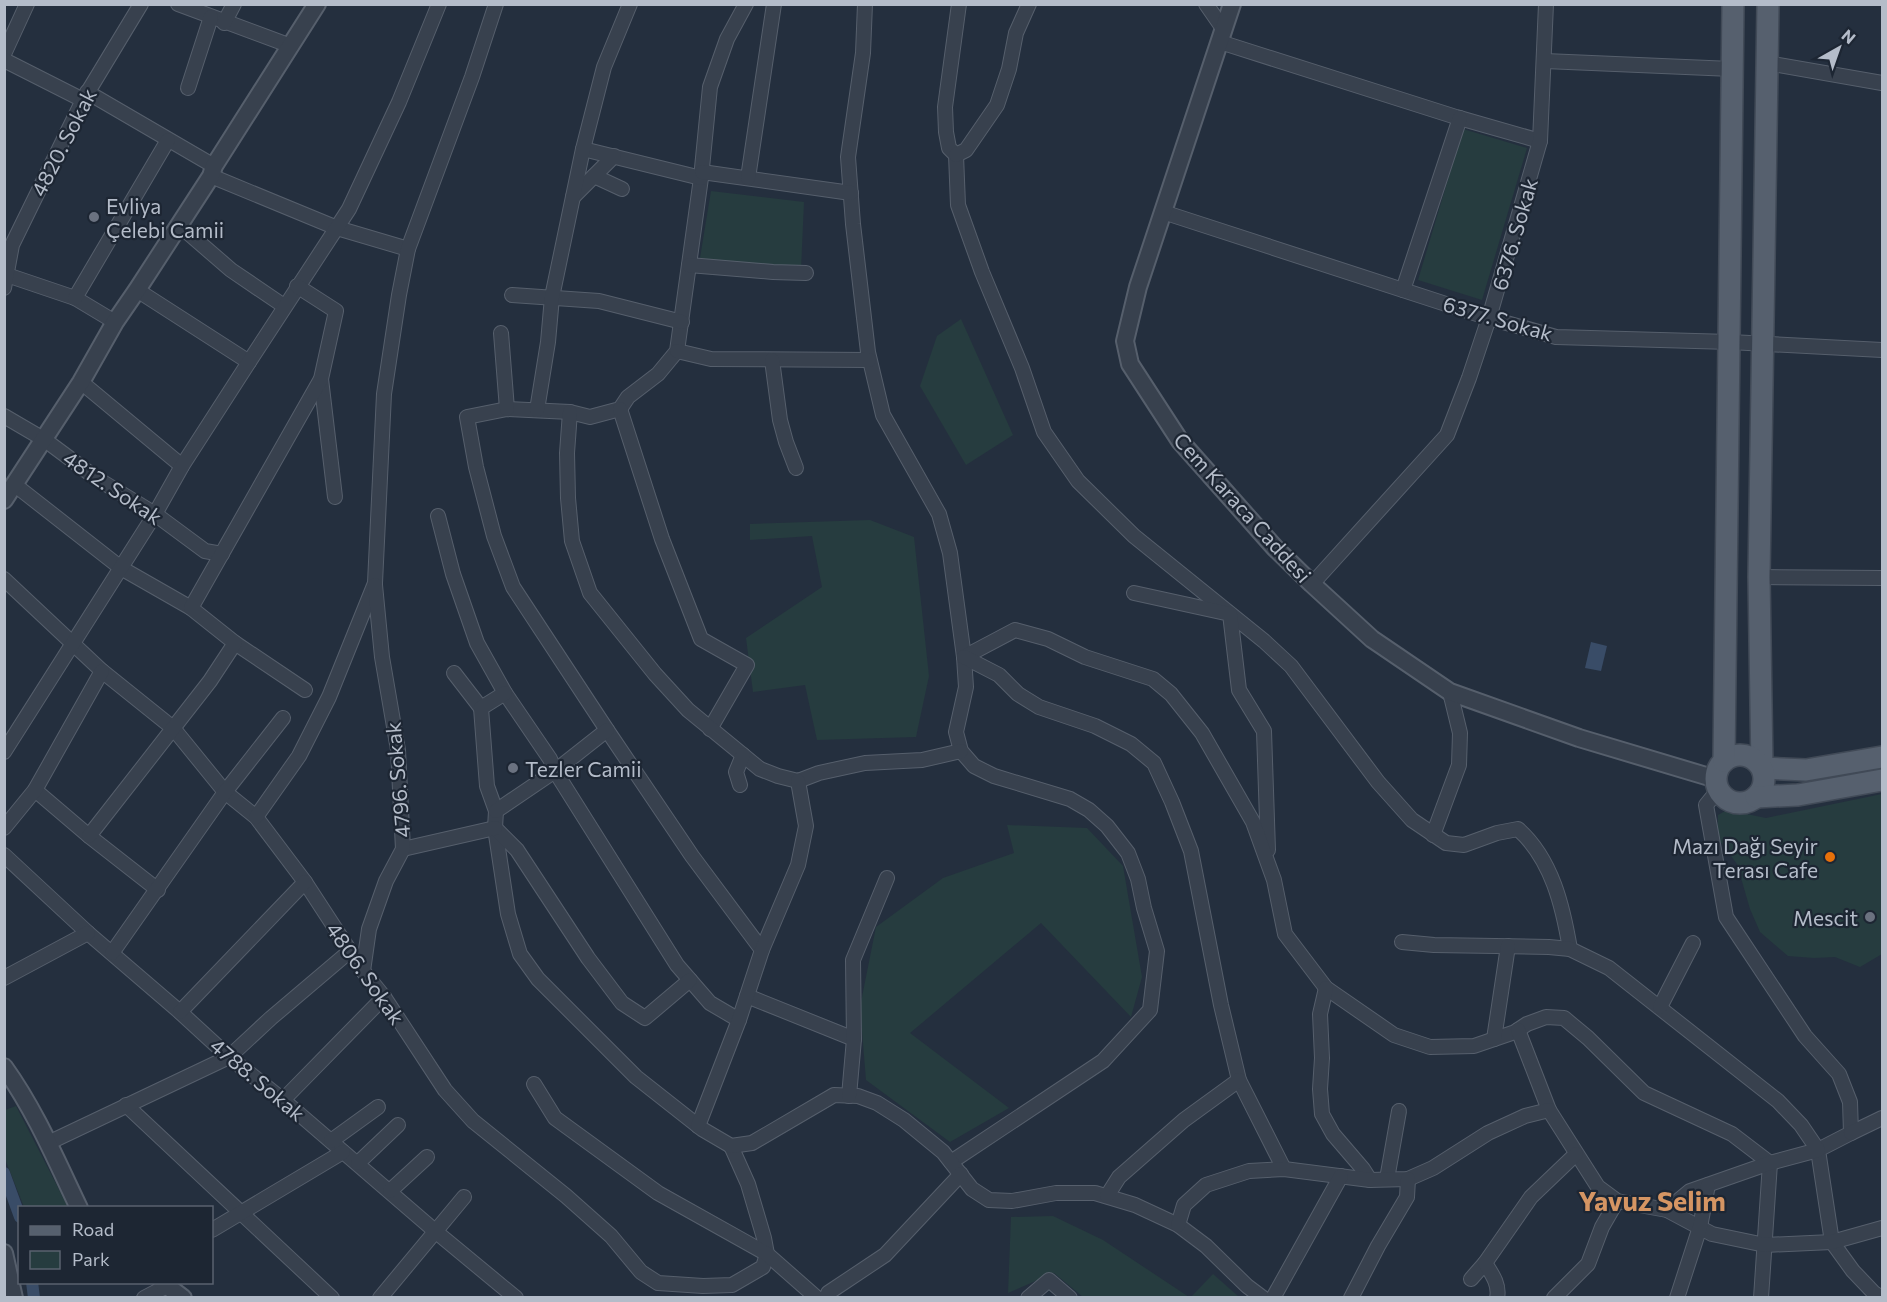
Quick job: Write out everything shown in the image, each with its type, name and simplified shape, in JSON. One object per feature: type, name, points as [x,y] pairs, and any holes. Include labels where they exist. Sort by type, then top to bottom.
[{"type":"main road","points":[[1733,4],[1730,342],[1720,776],[1725,798],[1735,803],[1756,798],[1798,795],[1882,780]]},
{"type":"main road","points":[[1756,798],[1763,787],[1764,774],[1762,768],[1759,577],[1768,4]]},
{"type":"main road","points":[[1720,776],[1734,756],[1744,755],[1755,760],[1762,768],[1806,770],[1882,757]]},
{"type":"street","points":[[4,54],[27,4]]},
{"type":"street","name":"4820. Sokak","points":[[5,279],[12,244],[85,96],[141,4]]},
{"type":"street","points":[[178,4],[291,46]]},
{"type":"street","points":[[224,23],[234,4]]},
{"type":"street","points":[[4,500],[45,440],[115,322],[179,225],[317,4]]},
{"type":"street","points":[[5,750],[155,514],[182,466],[349,209],[399,102],[439,4]]},
{"type":"street","points":[[256,817],[299,756],[329,697],[375,583],[384,394],[408,249],[472,77],[496,4]]},
{"type":"street","points":[[537,410],[548,342],[552,297],[583,149],[604,67],[630,4]]},
{"type":"street","points":[[747,4],[727,39],[710,87],[702,175],[677,351],[658,375],[628,397],[620,409],[590,417],[570,412],[537,410],[507,410],[467,417],[476,468],[494,536],[513,587],[692,856],[762,950]]},
{"type":"street","points":[[748,178],[774,4]]},
{"type":"street","points":[[864,4],[863,53],[848,157],[869,360],[883,415],[939,514],[950,553],[966,687],[956,732],[961,751],[974,766],[994,776],[1070,799],[1089,810],[1107,826],[1128,853],[1138,879],[1144,909],[1158,951],[1150,1010],[1103,1062],[951,1162]]},
{"type":"street","points":[[959,4],[945,107],[949,148],[956,155],[958,205],[982,272],[1022,368],[1044,432],[1078,481],[1134,536],[1291,666],[1378,782],[1412,820],[1446,843],[1464,844],[1518,829],[1527,836],[1555,886],[1565,919],[1570,949]]},
{"type":"street","points":[[956,155],[966,150],[997,105],[1009,69],[1016,33],[1029,4]]},
{"type":"street","points":[[1206,4],[1222,36],[1460,118],[1540,141]]},
{"type":"street","name":"Cem Karaca Caddesi","points":[[1232,4],[1138,287],[1125,341],[1130,364],[1180,441],[1275,548],[1372,639],[1450,692],[1579,738],[1720,776]]},
{"type":"street","name":"6376. Sokak","points":[[1312,584],[1447,435],[1489,318],[1540,141],[1546,4]]},
{"type":"street","points":[[188,88],[211,17]]},
{"type":"street","points":[[4,60],[85,96],[168,140],[212,171],[337,228],[408,249]]},
{"type":"street","points":[[1545,61],[1732,69]]},
{"type":"street","points":[[1767,63],[1882,82]]},
{"type":"street","points":[[1403,290],[1460,118]]},
{"type":"street","points":[[75,298],[168,140]]},
{"type":"street","points":[[583,149],[702,175],[748,178],[850,193]]},
{"type":"street","points":[[573,197],[614,156]]},
{"type":"street","points":[[594,176],[622,189]]},
{"type":"street","name":"6377. Sokak","points":[[1164,212],[1489,318],[1556,337],[1730,342],[1882,350]]},
{"type":"street","points":[[179,225],[231,270],[284,306]]},
{"type":"street","points":[[689,265],[764,272],[806,273]]},
{"type":"street","points":[[5,279],[75,298],[115,322]]},
{"type":"street","points":[[190,608],[321,379],[336,311],[297,286]]},
{"type":"street","points":[[137,290],[249,362]]},
{"type":"street","points":[[512,295],[599,301],[682,322]]},
{"type":"street","points":[[501,333],[507,410]]},
{"type":"street","points":[[677,351],[711,359],[869,360]]},
{"type":"street","points":[[772,360],[780,420],[796,468]]},
{"type":"street","points":[[321,379],[336,497]]},
{"type":"street","points":[[81,382],[182,466]]},
{"type":"street","points":[[620,409],[662,539],[701,639],[747,665],[710,729]]},
{"type":"street","points":[[570,412],[567,453],[572,541],[590,593],[655,674],[688,710],[760,769],[798,781],[819,773],[865,763],[922,760],[961,751]]},
{"type":"street","name":"4812. Sokak","points":[[4,416],[45,440],[96,478],[155,514],[205,551],[222,554]]},
{"type":"street","points":[[15,485],[121,568],[190,608],[235,643],[306,690]]},
{"type":"street","points":[[438,516],[453,574],[477,643],[505,693],[550,759],[555,771],[677,964],[710,1003],[739,1020]]},
{"type":"street","points":[[1759,577],[1882,578]]},
{"type":"street","name":"4806. Sokak","points":[[4,579],[102,671],[173,728],[225,792],[256,817],[304,882],[363,971],[384,997],[445,1090],[473,1121],[566,1196],[611,1236],[641,1272],[658,1282],[732,1285],[765,1261]]},
{"type":"street","name":"4796. Sokak","points":[[363,971],[369,929],[386,881],[403,849],[398,750],[382,657],[375,583]]},
{"type":"street","points":[[1134,593],[1230,614]]},
{"type":"street","points":[[1230,614],[1239,690],[1264,731],[1268,864]]},
{"type":"street","points":[[964,657],[1015,630],[1048,639],[1085,657],[1153,679],[1171,694],[1202,733],[1253,822],[1274,880],[1285,934],[1326,988],[1394,1035],[1430,1047],[1474,1046],[1546,1017],[1564,1018],[1588,1038],[1644,1093],[1732,1134],[1770,1163]]},
{"type":"street","points":[[89,836],[210,681],[235,643]]},
{"type":"street","points":[[964,657],[999,675],[1018,694],[1039,707],[1095,726],[1131,744],[1154,763],[1191,851],[1220,1000],[1239,1080],[1284,1169]]},
{"type":"street","points":[[4,828],[35,790],[102,671]]},
{"type":"street","points":[[454,673],[481,708],[487,786],[496,811],[495,828],[508,914],[520,954],[538,978],[636,1077],[698,1126],[731,1146],[748,1184],[764,1238],[765,1261]]},
{"type":"street","points":[[1433,835],[1459,765],[1460,733],[1450,692]]},
{"type":"street","points":[[481,708],[505,693]]},
{"type":"street","points":[[112,953],[225,792],[283,718]]},
{"type":"street","points":[[496,811],[555,771],[607,730]]},
{"type":"street","points":[[740,785],[736,772],[743,756]]},
{"type":"street","points":[[1720,776],[1706,805],[1726,917],[1805,1036],[1839,1074],[1850,1102],[1851,1133]]},
{"type":"street","points":[[698,1126],[739,1020],[762,950],[798,865],[806,826],[798,781]]},
{"type":"street","points":[[35,790],[158,890]]},
{"type":"street","points":[[403,849],[495,828]]},
{"type":"street","points":[[495,828],[517,850],[588,958],[622,1003],[645,1018],[690,980]]},
{"type":"street","name":"4788. Sokak","points":[[4,855],[229,1058],[284,1100],[516,1298]]},
{"type":"street","points":[[849,1096],[854,1039],[854,960],[886,878]]},
{"type":"street","points":[[180,1012],[304,882]]},
{"type":"street","points":[[4,978],[88,933]]},
{"type":"street","points":[[1402,942],[1570,949],[1609,968],[1779,1101],[1801,1125],[1818,1150],[1832,1242],[1853,1271],[1877,1296]]},
{"type":"street","points":[[1660,1007],[1693,942]]},
{"type":"street","points":[[1494,1039],[1508,946]]},
{"type":"street","points":[[48,1143],[229,1058],[271,1018],[350,951]]},
{"type":"street","points":[[1326,988],[1320,1014],[1322,1114],[1333,1134],[1370,1180]]},
{"type":"street","points":[[747,996],[854,1039]]},
{"type":"street","points":[[284,1100],[384,997]]},
{"type":"street","points":[[1518,1030],[1549,1110],[1598,1187],[1617,1201],[1667,1210],[1713,1234],[1766,1245],[1832,1242],[1882,1228]]},
{"type":"street","points":[[4,1067],[17,1085],[48,1143],[78,1206]]},
{"type":"street","points":[[1107,1196],[1119,1177],[1184,1120],[1239,1080]]},
{"type":"street","points":[[534,1084],[555,1118],[658,1193],[819,1297],[885,1255],[961,1174]]},
{"type":"street","points":[[731,1146],[752,1143],[834,1095],[858,1096],[877,1103],[904,1120],[943,1152],[972,1189],[989,1200],[1012,1201],[1056,1193],[1095,1193],[1135,1204],[1178,1225],[1206,1246],[1247,1286],[1263,1298]]},
{"type":"street","points":[[126,1105],[332,1298]]},
{"type":"street","points":[[332,1141],[378,1107]]},
{"type":"street","points":[[1178,1225],[1184,1205],[1206,1185],[1249,1171],[1284,1169],[1370,1180],[1408,1179],[1433,1168],[1488,1133],[1526,1116],[1549,1110]]},
{"type":"street","points":[[1387,1179],[1399,1111]]},
{"type":"street","points":[[1667,1210],[1690,1191],[1770,1163],[1818,1150],[1882,1118]]},
{"type":"street","points":[[357,1163],[398,1125]]},
{"type":"street","points":[[213,1229],[343,1152]]},
{"type":"street","points":[[1471,1279],[1485,1263],[1531,1197],[1576,1154]]},
{"type":"street","points":[[390,1191],[427,1157]]},
{"type":"street","points":[[1761,1298],[1770,1163]]},
{"type":"street","points":[[1273,1298],[1341,1176]]},
{"type":"street","points":[[1351,1298],[1407,1197],[1408,1179]]},
{"type":"street","points":[[1677,1298],[1700,1227],[1708,1185]]},
{"type":"street","points":[[380,1298],[464,1197]]},
{"type":"street","points":[[1554,1298],[1588,1264],[1602,1227],[1617,1201]]},
{"type":"street","points":[[4,1253],[14,1298]]},
{"type":"street","points":[[1485,1263],[1494,1278],[1498,1291],[1497,1298]]},
{"type":"street","points":[[1028,1298],[1049,1280],[1070,1298]]},
{"type":"street","points":[[144,1298],[164,1284],[183,1298]]},
{"type":"green space","points":[[1463,129],[1527,148],[1482,300],[1418,280]]},
{"type":"green space","points":[[711,191],[804,202],[801,270],[699,264]]},
{"type":"green space","points":[[961,319],[1013,435],[966,465],[920,386],[937,336]]},
{"type":"green space","points":[[870,520],[914,537],[929,676],[916,737],[817,740],[805,685],[753,692],[746,638],[822,587],[812,536],[750,540],[750,524]]},
{"type":"green space","points":[[1882,794],[1882,954],[1860,967],[1835,957],[1788,956],[1760,932],[1750,909],[1737,864],[1717,837],[1718,815],[1727,810],[1766,818]]},
{"type":"green space","points":[[1007,825],[1087,828],[1123,866],[1142,977],[1131,1017],[1041,923],[910,1033],[1009,1108],[950,1142],[866,1080],[860,1007],[876,927],[943,878],[1014,853]]},
{"type":"green space","points":[[16,1106],[67,1206],[24,1206],[5,1159],[5,1110]]},
{"type":"green space","points":[[1053,1216],[1103,1240],[1189,1297],[1083,1297],[1054,1273],[1008,1293],[1011,1217]]},
{"type":"green space","points":[[1213,1274],[1239,1297],[1191,1297]]},
{"type":"water","points":[[1591,642],[1607,646],[1601,671],[1585,668]]},
{"type":"waterway","points":[[4,1173],[18,1212]]},
{"type":"waterway","points":[[32,1284],[34,1298]]},
{"type":"place","name":"Evliya Çelebi Camii","points":[[94,217]]},
{"type":"place","name":"Tezler Camii","points":[[513,768]]},
{"type":"place","name":"Mazı Dağı Seyir Terası Cafe","points":[[1830,857]]},
{"type":"place","name":"Mescit","points":[[1870,917]]},
{"type":"district","name":"Yavuz Selim","points":[[1652,1200]]}]
